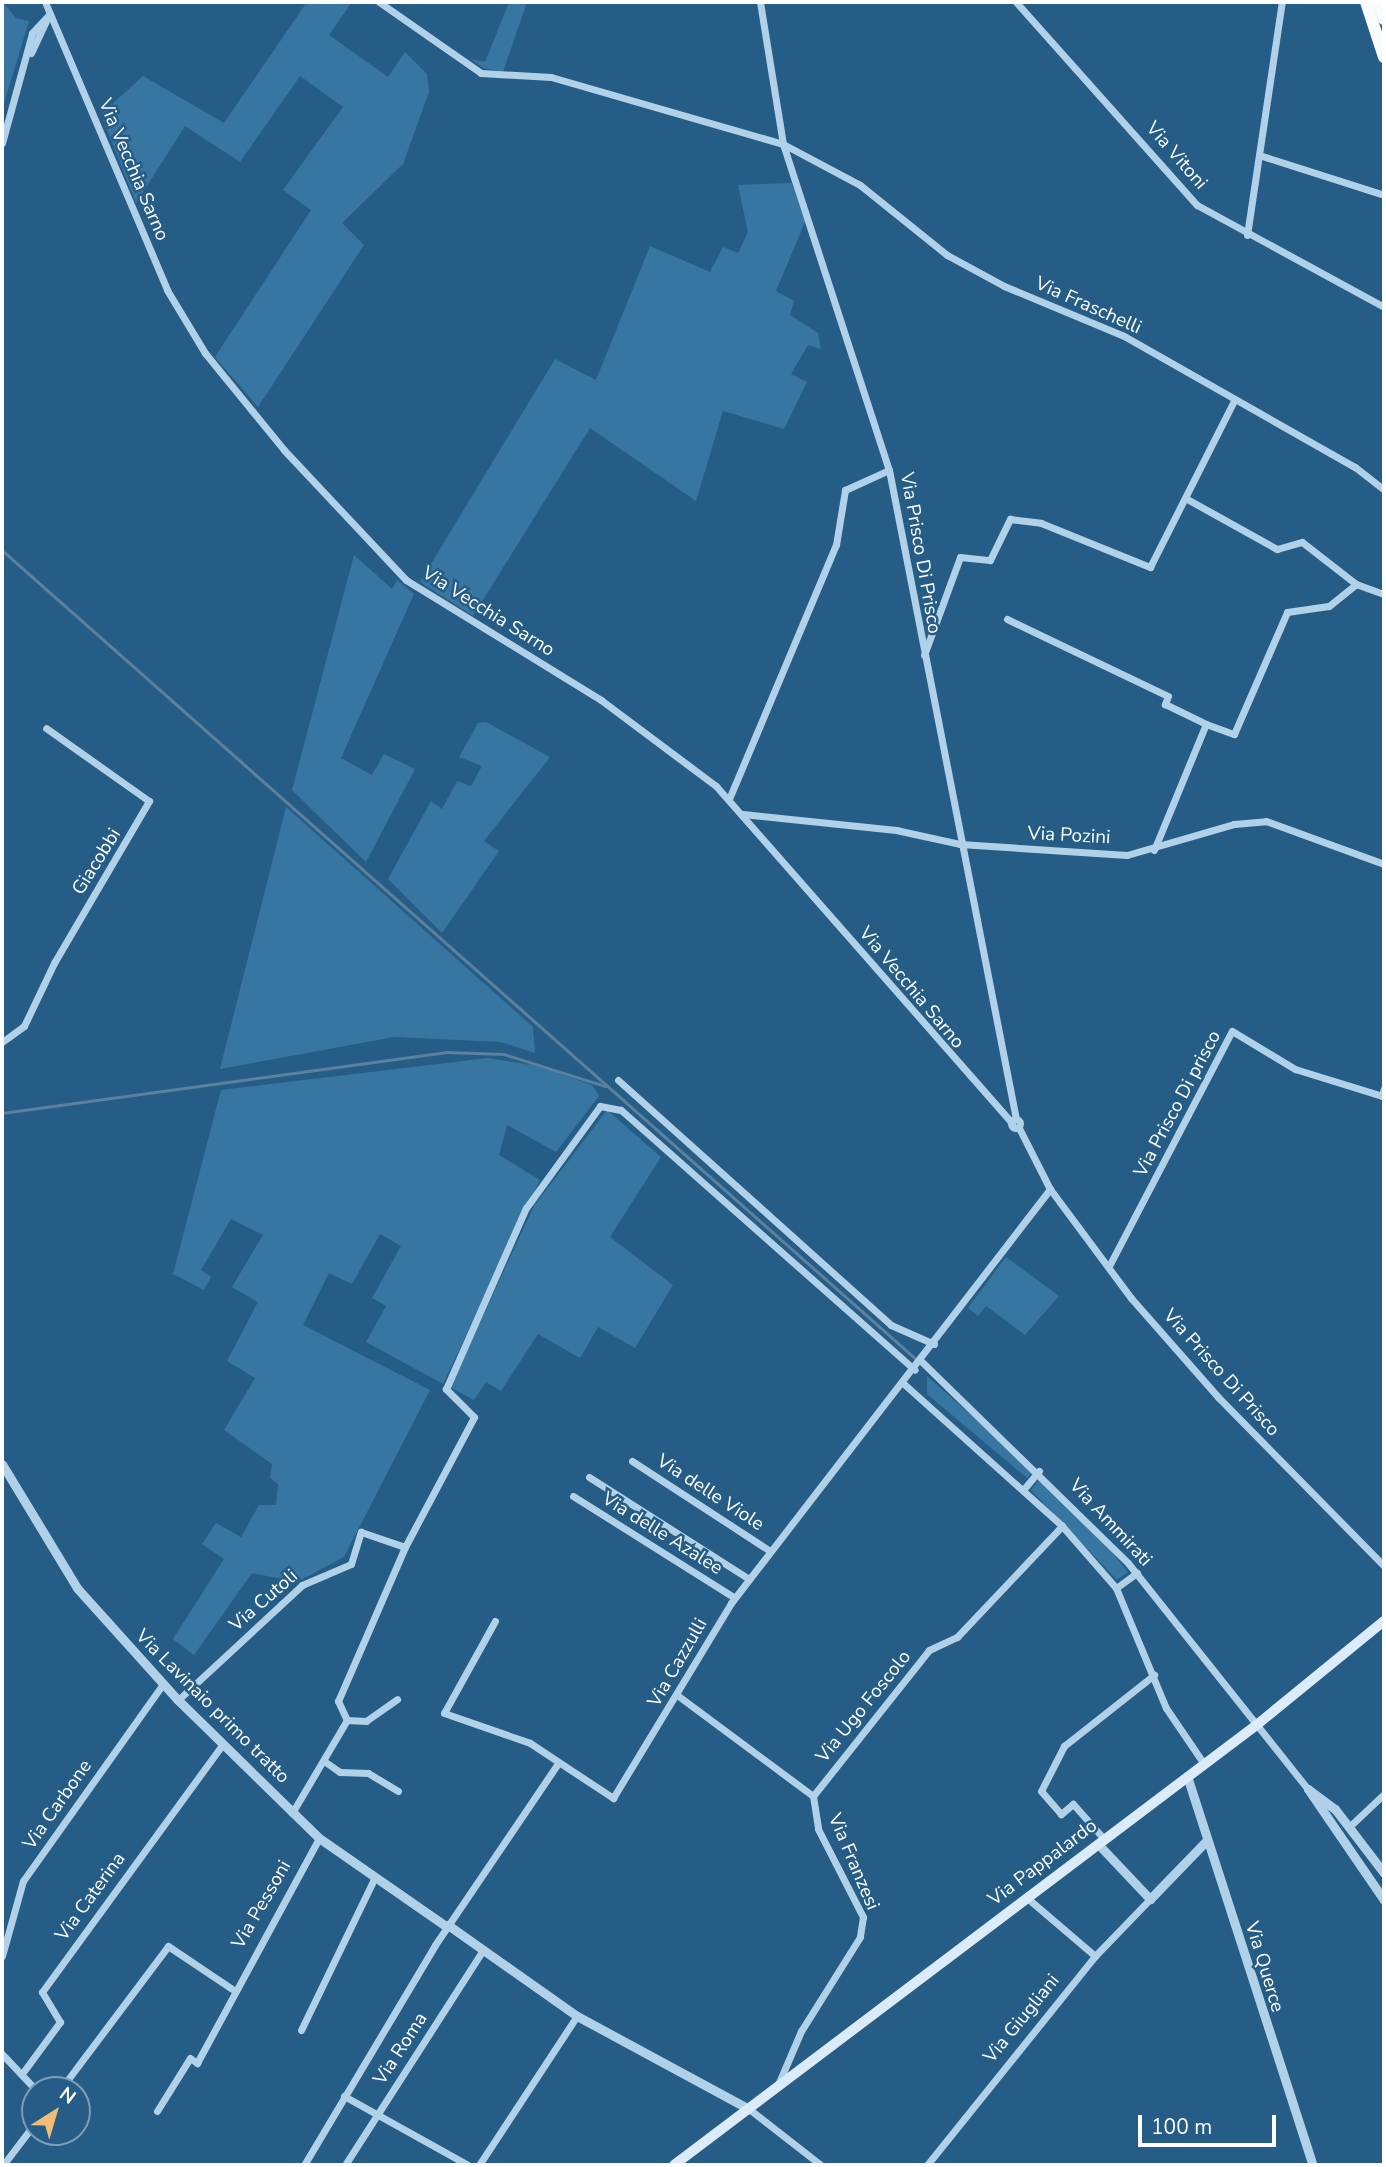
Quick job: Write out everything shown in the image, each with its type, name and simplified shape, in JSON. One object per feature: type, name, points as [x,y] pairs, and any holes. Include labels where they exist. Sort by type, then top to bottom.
[{"type":"highway","points":[[1366,2],[1384,57]]},
{"type":"highway","points":[[1378,2],[1384,19]]},
{"type":"main road","name":"Via Pappalardo","points":[[674,2165],[1259,1723],[1358,1646],[1384,1621]]},
{"type":"street","name":"Via Vecchia Sarno","points":[[45,2],[185,323],[234,391],[369,546],[450,611],[601,700],[729,799],[1019,1128]]},
{"type":"street","name":"Via Fraschelli","points":[[379,2],[481,73],[574,82],[783,144],[860,185],[947,255],[1004,286],[1124,336],[1233,403],[1355,467],[1384,490]]},
{"type":"street","name":"Via Prisco Di Prisco","points":[[760,2],[783,144],[889,470],[1014,1121]]},
{"type":"street","name":"Via Vitoni","points":[[1016,2],[1120,114],[1176,186],[1247,235],[1384,307]]},
{"type":"street","points":[[1247,235],[1262,156],[1282,2]]},
{"type":"street","points":[[2,143],[23,73],[50,14]]},
{"type":"street","points":[[1262,156],[1384,195]]},
{"type":"street","points":[[923,657],[960,556],[990,559],[1010,519],[1041,523],[1150,567],[1187,499],[1233,403]]},
{"type":"street","points":[[729,799],[836,545],[845,490],[889,470]]},
{"type":"street","points":[[1187,499],[1278,549],[1302,542],[1356,584],[1384,594]]},
{"type":"street","points":[[1007,619],[1168,696],[1165,704],[1234,734],[1287,612],[1329,606],[1356,584]]},
{"type":"street","points":[[1154,850],[1206,724]]},
{"type":"street","name":"Giacobbi","points":[[2,1042],[24,1026],[54,963],[149,801],[46,729]]},
{"type":"street","name":"Via Pozini","points":[[743,814],[896,830],[960,844],[1127,855],[1154,850],[1234,824],[1266,821],[1384,864]]},
{"type":"street","name":"Via Prisco Di prisco","points":[[1109,1266],[1232,1031],[1295,1069],[1382,1096],[1384,1088]]},
{"type":"street","points":[[618,1080],[891,1325],[934,1343]]},
{"type":"street","points":[[347,1720],[338,1701],[405,1548],[474,1417],[446,1389],[526,1208],[592,1112],[610,1104],[915,1370]]},
{"type":"street","name":"Via Prisco Di Prisco","points":[[1019,1128],[1050,1189],[1109,1266],[1218,1397],[1384,1566]]},
{"type":"street","name":"Via Cazzulli","points":[[557,1765],[613,1798],[734,1598],[915,1370],[1050,1189]]},
{"type":"street","name":"Via Ammirati","points":[[921,1361],[1039,1471],[1137,1573],[1259,1723],[1308,1789]]},
{"type":"street","name":"Via Ammirati","points":[[904,1384],[1062,1525],[1116,1588],[1166,1708],[1204,1764]]},
{"type":"street","name":"Via delle Viole","points":[[632,1461],[770,1551]]},
{"type":"street","name":"Via Lavinaio primo tratto","points":[[2,1464],[77,1588],[178,1700],[319,1838],[577,2016],[748,2109]]},
{"type":"street","points":[[1023,1490],[1039,1471]]},
{"type":"street","points":[[589,1478],[749,1579]]},
{"type":"street","name":"Via delle Azalee","points":[[573,1496],[734,1598]]},
{"type":"street","name":"Via Ugo Foscolo","points":[[813,1796],[929,1650],[957,1637],[1062,1525]]},
{"type":"street","name":"Via Cutoli","points":[[178,1700],[302,1585],[351,1564],[361,1532],[405,1548]]},
{"type":"street","points":[[1116,1588],[1137,1573]]},
{"type":"street","points":[[304,2165],[447,1926],[557,1765],[530,1743],[444,1713],[495,1621]]},
{"type":"street","points":[[1150,1899],[1101,1842],[1073,1804],[1061,1814],[1041,1791],[1064,1746],[1154,1675]]},
{"type":"street","name":"Via Carbone","points":[[2,1956],[23,1881],[163,1684]]},
{"type":"street","name":"Via Franzesi","points":[[677,1695],[813,1796],[818,1829],[863,1917],[860,1937],[802,2031],[776,2088]]},
{"type":"street","points":[[347,1720],[366,1721],[397,1699]]},
{"type":"street","points":[[292,1813],[347,1720]]},
{"type":"street","name":"Via Caterina","points":[[24,2071],[60,2022],[42,1992],[223,1744]]},
{"type":"street","points":[[324,1761],[340,1772],[368,1773],[398,1791]]},
{"type":"street","name":"Via Querce","points":[[1187,1776],[1313,2165]]},
{"type":"street","points":[[1308,1789],[1350,1826],[1384,1873]]},
{"type":"street","points":[[1308,1789],[1384,1900]]},
{"type":"street","points":[[1350,1826],[1384,1794]]},
{"type":"street","name":"Via Pessoni","points":[[157,2111],[190,2058],[197,2063],[232,1989],[319,1838]]},
{"type":"street","name":"Via Giugliani","points":[[927,2165],[1095,1956],[1207,1840]]},
{"type":"street","points":[[301,2030],[375,1877]]},
{"type":"street","points":[[1026,1898],[1095,1956]]},
{"type":"street","points":[[70,2076],[168,1946],[232,1989]]},
{"type":"street","name":"Via Roma","points":[[345,2165],[484,1950]]},
{"type":"street","points":[[479,2165],[577,2016]]},
{"type":"street","points":[[2,2054],[27,2076]]},
{"type":"street","points":[[344,2096],[468,2165]]},
{"type":"street","points":[[748,2109],[821,2165]]},
{"type":"street","points":[[3,2165],[21,2141]]},
{"type":"shaded area","points":[[3,2],[16,18],[29,21],[2,110]]},
{"type":"shaded area","points":[[307,2],[352,2],[329,35],[388,77],[405,52],[427,74],[429,92],[403,164],[342,223],[364,245],[258,407],[215,357],[311,210],[283,190],[343,107],[300,76],[240,162],[185,126],[136,203],[101,114],[143,76],[224,123]]},
{"type":"shaded area","points":[[509,2],[527,2],[503,72],[483,68],[471,59],[485,62]]},
{"type":"shaded area","points":[[792,183],[805,222],[776,291],[794,301],[790,315],[818,333],[821,349],[808,345],[791,374],[807,382],[784,429],[723,411],[696,501],[590,428],[473,616],[420,582],[555,359],[596,380],[650,246],[710,272],[723,247],[738,253],[748,232],[738,185]]},
{"type":"shaded area","points":[[354,555],[392,589],[397,580],[414,594],[341,758],[372,775],[384,754],[415,769],[366,862],[292,790]]},
{"type":"shaded area","points":[[486,722],[550,757],[484,841],[499,851],[442,933],[388,879],[431,801],[442,809],[457,781],[471,786],[482,766],[459,757],[478,723]]},
{"type":"shaded area","points":[[286,807],[533,1027],[535,1053],[501,1042],[394,1037],[220,1069]]},
{"type":"shaded area","points":[[488,1058],[543,1067],[592,1085],[599,1096],[556,1152],[507,1125],[499,1155],[540,1180],[443,1384],[366,1342],[386,1306],[372,1298],[401,1246],[380,1234],[352,1284],[329,1273],[303,1325],[430,1390],[344,1557],[297,1582],[252,1573],[194,1655],[173,1639],[224,1559],[202,1544],[216,1523],[241,1537],[259,1505],[276,1505],[278,1484],[270,1478],[272,1464],[224,1430],[255,1378],[227,1361],[258,1302],[232,1287],[263,1235],[231,1219],[201,1270],[211,1277],[204,1290],[173,1274],[221,1090]]},
{"type":"shaded area","points":[[607,1110],[661,1157],[610,1237],[673,1285],[635,1348],[598,1327],[580,1358],[538,1334],[501,1391],[486,1382],[474,1400],[450,1387],[534,1206]]},
{"type":"shaded area","points":[[1006,1257],[1059,1296],[1025,1335],[986,1306],[978,1316],[968,1308]]},
{"type":"shaded area","points":[[927,1376],[1034,1471],[1027,1478],[927,1394]]},
{"type":"shaded area","points":[[1041,1478],[1105,1544],[1128,1572],[1117,1580],[1031,1490]]},
{"type":"waterway","points":[[2,550],[915,1358]]},
{"type":"waterway","points":[[2,1113],[445,1052],[504,1054],[605,1086]]}]
